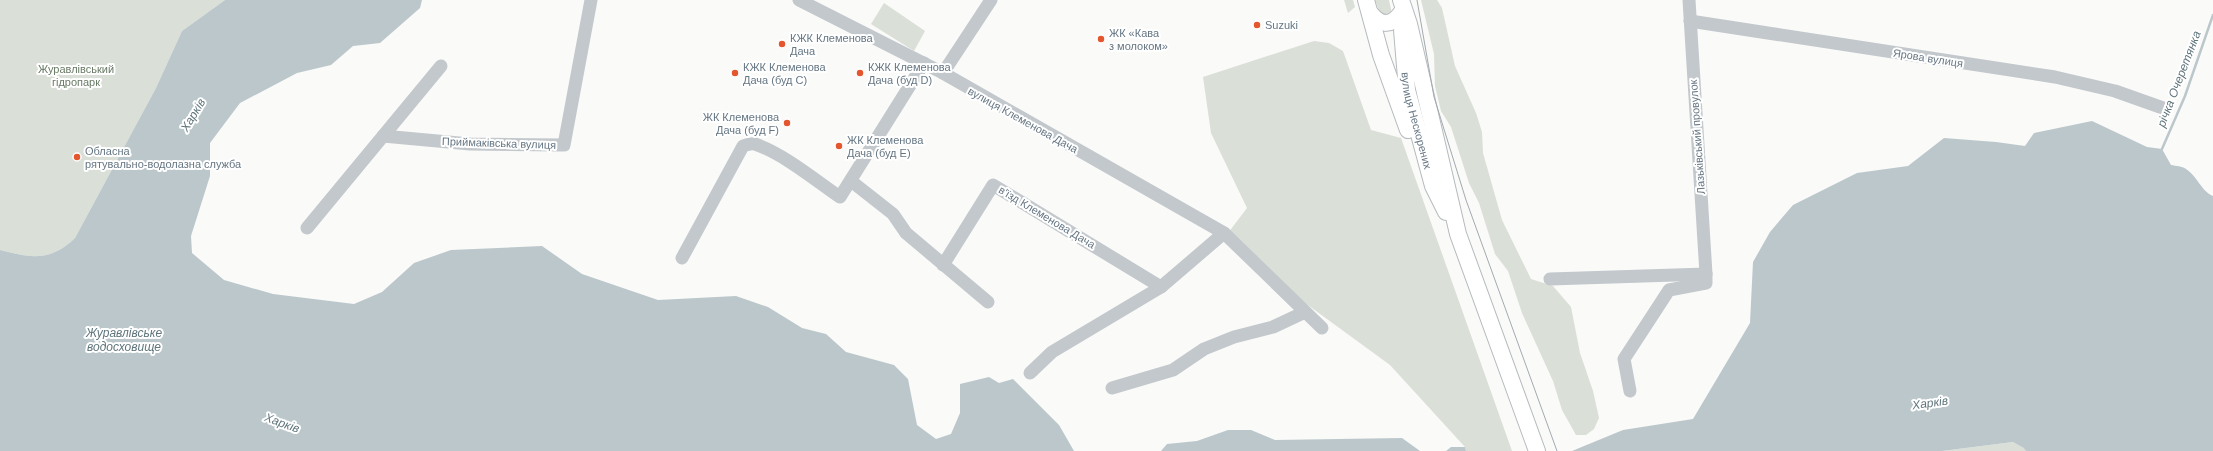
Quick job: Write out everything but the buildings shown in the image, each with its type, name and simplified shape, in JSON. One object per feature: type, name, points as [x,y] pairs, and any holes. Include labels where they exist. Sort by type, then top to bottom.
[{"type":"main road","name":"вулиця Нескорених","points":[[1407,90],[1401,0],[1409,24],[1439,184],[1537,451]]},
{"type":"main road","points":[[1369,7],[1377,22],[1387,24],[1393,22],[1401,13]]},
{"type":"main road","points":[[1369,7],[1407,90],[1439,184]]},
{"type":"main road","points":[[1369,7],[1381,55],[1412,143],[1439,184]]},
{"type":"street","name":"Приймаківська вулиця","points":[[383,136],[470,144],[564,145],[591,0]]},
{"type":"street","name":"вулиця Клеменова Дача","points":[[799,0],[943,73],[1224,234],[1322,328]]},
{"type":"street","points":[[943,73],[991,0]]},
{"type":"street","name":"Лазьківський провулок","points":[[1688,0],[1706,274]]},
{"type":"street","name":"Ярова вулиця","points":[[1690,21],[2055,77],[2115,91],[2163,108]]},
{"type":"street","points":[[682,258],[743,146],[755,144],[784,160],[840,197],[924,63]]},
{"type":"street","points":[[308,228],[441,66]]},
{"type":"street","points":[[851,181],[893,214],[906,233],[988,302]]},
{"type":"street","name":"в'їзд Клеменова Дача","points":[[943,265],[993,185],[1161,287]]},
{"type":"street","points":[[1030,373],[1052,352],[1161,287],[1224,234]]},
{"type":"street","points":[[1550,279],[1706,274],[1706,283],[1669,290],[1624,359],[1630,390]]},
{"type":"street","points":[[1112,388],[1173,370],[1204,349],[1234,337],[1273,327],[1305,312]]},
{"type":"green space","name":"Журавлівський гідропарк","points":[[0,0],[225,0],[182,31],[156,88],[75,238],[66,246],[57,251],[40,256],[21,255],[0,250]]},
{"type":"green space","points":[[1344,0],[1353,0],[1355,7],[1348,13]]},
{"type":"green space","points":[[1375,0],[1389,0],[1392,14],[1382,18]]},
{"type":"green space","points":[[1421,0],[1437,0],[1442,8],[1455,66],[1476,113],[1482,132],[1483,153],[1502,220],[1531,279],[1553,286],[1571,307],[1580,353],[1593,391],[1599,418],[1594,429],[1586,435],[1576,435],[1562,410],[1553,381],[1522,313],[1508,271],[1495,254],[1479,203],[1469,183],[1451,127],[1441,111],[1435,86],[1434,54]]},
{"type":"green space","points":[[884,3],[925,31],[914,51],[871,24]]},
{"type":"green space","points":[[1314,41],[1329,43],[1343,51],[1371,130],[1401,138],[1512,451],[1466,451],[1465,447],[1390,365],[1279,284],[1228,233],[1247,208],[1211,133],[1203,77]]},
{"type":"green space","points":[[2013,442],[2025,448],[2026,451],[1942,451]]},
{"type":"water","name":"Журавлівське водосховище","points":[[225,0],[422,0],[420,8],[380,43],[353,46],[331,65],[297,73],[240,103],[210,143],[210,176],[191,236],[192,253],[224,280],[273,294],[354,304],[382,292],[414,263],[451,250],[542,246],[582,274],[658,300],[736,296],[768,307],[802,328],[826,334],[846,352],[894,365],[908,379],[917,425],[936,439],[951,434],[960,413],[960,384],[989,377],[999,383],[1013,379],[1059,425],[1074,451],[0,451],[0,250],[21,255],[40,256],[57,251],[66,246],[75,238],[156,88],[182,31]]},
{"type":"water","name":"Харків","points":[[2092,121],[2147,147],[2162,149],[2171,165],[2186,169],[2209,194],[2213,196],[2213,451],[2026,451],[2024,448],[2013,442],[1942,451],[1572,451],[1623,430],[1693,419],[1750,323],[1753,262],[1770,232],[1793,205],[1857,173],[1908,166],[1944,138],[2025,146],[2034,133]]},
{"type":"water","points":[[1228,430],[1251,430],[1275,440],[1402,438],[1420,451],[1161,451],[1167,444],[1197,441]]},
{"type":"water","points":[[1451,447],[1465,447],[1466,451],[1446,451]]},
{"type":"waterway","name":"річка Очеретянка","points":[[2162,149],[2185,96],[2213,15]]},
{"type":"tram line","points":[[1417,0],[1434,97],[1466,200],[1557,451]]},
{"type":"place","name":"Suzuki","points":[[1257,25]]},
{"type":"place","name":"ЖК «Кава з молоком»","points":[[1101,39]]},
{"type":"place","name":"КЖК Клеменова Дача","points":[[782,44]]},
{"type":"place","name":"КЖК Клеменова Дача (буд С)","points":[[735,73]]},
{"type":"place","name":"КЖК Клеменова Дача (буд D)","points":[[860,73]]},
{"type":"place","name":"ЖК Клеменова Дача (буд F)","points":[[787,123]]},
{"type":"place","name":"ЖК Клеменова Дача (буд Е)","points":[[839,146]]},
{"type":"place","name":"Обласна рятувально-водолазна служба","points":[[77,157]]}]
